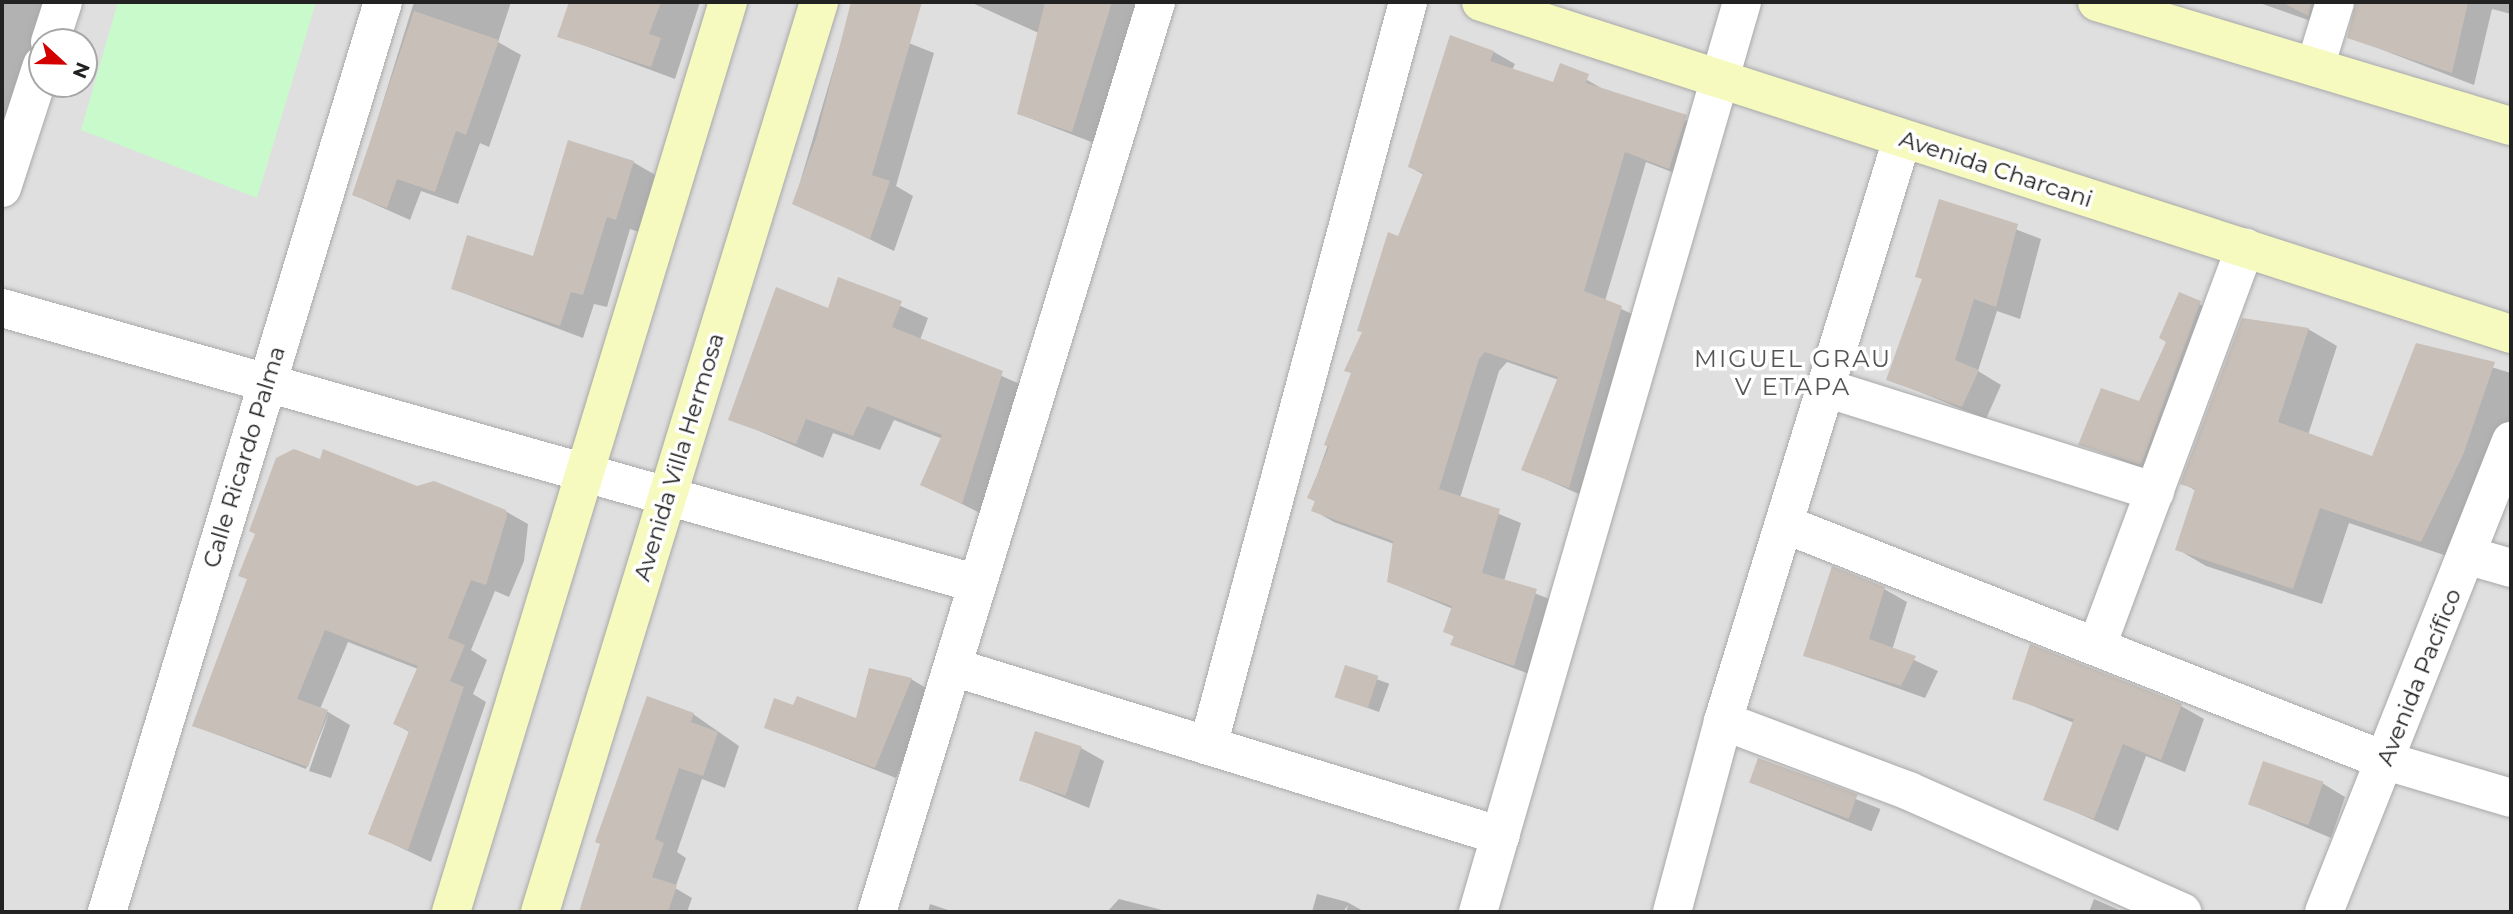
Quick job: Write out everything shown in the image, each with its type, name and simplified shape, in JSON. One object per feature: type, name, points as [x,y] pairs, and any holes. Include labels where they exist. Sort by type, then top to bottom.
[{"type":"street","points":[[55,28],[63,2]]},
{"type":"street","name":"Calle Ricardo Palma","points":[[107,912],[383,2]]},
{"type":"street","points":[[451,912],[591,470],[728,2]]},
{"type":"street","name":"Avenida Villa Hermosa","points":[[540,912],[819,2]]},
{"type":"street","points":[[877,912],[1156,2]]},
{"type":"street","points":[[1208,746],[1408,2]]},
{"type":"street","name":"Avenida Charcani","points":[[1481,2],[2511,334]]},
{"type":"street","points":[[1478,912],[1742,2]]},
{"type":"street","points":[[2097,2],[2511,126]]},
{"type":"street","points":[[2315,67],[2335,2]]},
{"type":"street","points":[[2,188],[31,98]]},
{"type":"street","points":[[1672,912],[1723,721],[1902,139]]},
{"type":"street","points":[[2098,643],[2245,247]]},
{"type":"street","points":[[2,308],[669,491],[978,583]]},
{"type":"street","points":[[1826,388],[2155,492]]},
{"type":"street","name":"Avenida Pacífico","points":[[2324,912],[2511,441]]},
{"type":"street","points":[[1784,524],[2098,643],[2386,761],[2511,799]]},
{"type":"street","points":[[2466,555],[2511,568]]},
{"type":"street","points":[[953,667],[1501,836]]},
{"type":"street","points":[[1723,721],[1909,791],[2182,912]]},
{"type":"shaded area","points":[[2,2],[2511,2],[2511,912],[2,912]]},
{"type":"green space","points":[[118,2],[316,2],[257,198],[81,130],[90,98],[98,98],[98,71]]},
{"type":"building","points":[[569,2],[661,2],[649,34],[661,38],[651,67],[557,37]]},
{"type":"building","points":[[851,2],[922,2],[872,175],[890,181],[870,239],[792,204],[816,139]]},
{"type":"building","points":[[1045,2],[1112,2],[1072,132],[1017,114]]},
{"type":"building","points":[[2282,2],[2312,2],[2308,16]]},
{"type":"building","points":[[2356,2],[2468,2],[2452,73],[2347,38]]},
{"type":"building","points":[[414,11],[499,40],[466,135],[456,131],[435,192],[397,179],[387,208],[352,195]]},
{"type":"building","points":[[1450,35],[1494,51],[1490,61],[1553,82],[1560,63],[1589,74],[1586,83],[1687,115],[1669,169],[1625,152],[1584,291],[1622,306],[1569,488],[1521,470],[1558,377],[1485,352],[1479,359],[1439,489],[1500,509],[1482,573],[1537,589],[1514,666],[1450,645],[1454,636],[1443,632],[1452,606],[1387,582],[1393,541],[1311,511],[1315,501],[1307,498],[1329,447],[1324,445],[1351,373],[1344,371],[1362,332],[1357,331],[1388,232],[1398,236],[1423,173],[1408,167]]},
{"type":"building","points":[[568,140],[634,161],[616,220],[607,217],[583,295],[571,292],[560,326],[451,289],[467,235],[533,256]]},
{"type":"building","points":[[1939,199],[2018,224],[1996,307],[1974,299],[1955,360],[1979,370],[1962,407],[1886,380],[1922,279],[1915,277]]},
{"type":"building","points":[[838,277],[902,301],[892,327],[1003,371],[962,504],[920,485],[942,435],[867,406],[853,436],[806,419],[796,444],[728,420],[776,287],[828,308]]},
{"type":"building","points":[[2179,292],[2201,301],[2141,465],[2078,445],[2101,388],[2139,401],[2166,342],[2159,338]]},
{"type":"building","points":[[2242,318],[2309,328],[2278,422],[2372,456],[2416,343],[2495,362],[2463,455],[2421,542],[2320,508],[2293,589],[2175,550],[2195,489],[2180,484]]},
{"type":"building","points":[[294,449],[320,459],[323,449],[417,486],[434,481],[506,510],[507,516],[486,585],[471,580],[448,638],[465,645],[450,681],[464,687],[408,850],[368,834],[409,731],[393,724],[418,666],[325,630],[297,699],[328,710],[308,767],[192,726],[247,579],[238,576],[255,534],[249,531],[276,458]]},
{"type":"building","points":[[1832,566],[1885,587],[1869,639],[1916,656],[1901,686],[1803,656]]},
{"type":"building","points":[[2030,644],[2182,704],[2161,760],[2123,744],[2094,819],[2043,800],[2074,719],[2012,699]]},
{"type":"building","points":[[1345,665],[1378,676],[1368,708],[1334,697]]},
{"type":"building","points":[[869,668],[912,678],[875,768],[764,728],[774,698],[793,705],[797,696],[856,718]]},
{"type":"building","points":[[647,696],[694,713],[691,722],[718,732],[703,776],[679,768],[655,839],[664,843],[652,877],[677,885],[668,912],[579,912],[600,844],[595,842]]},
{"type":"building","points":[[1035,731],[1082,746],[1066,796],[1019,780]]},
{"type":"building","points":[[1758,758],[1858,794],[1849,819],[1749,782]]},
{"type":"building","points":[[2263,761],[2324,782],[2309,825],[2248,804]]},
{"type":"district","name":"MIGUEL GRAU V ETAPA","points":[[1793,373]]}]
